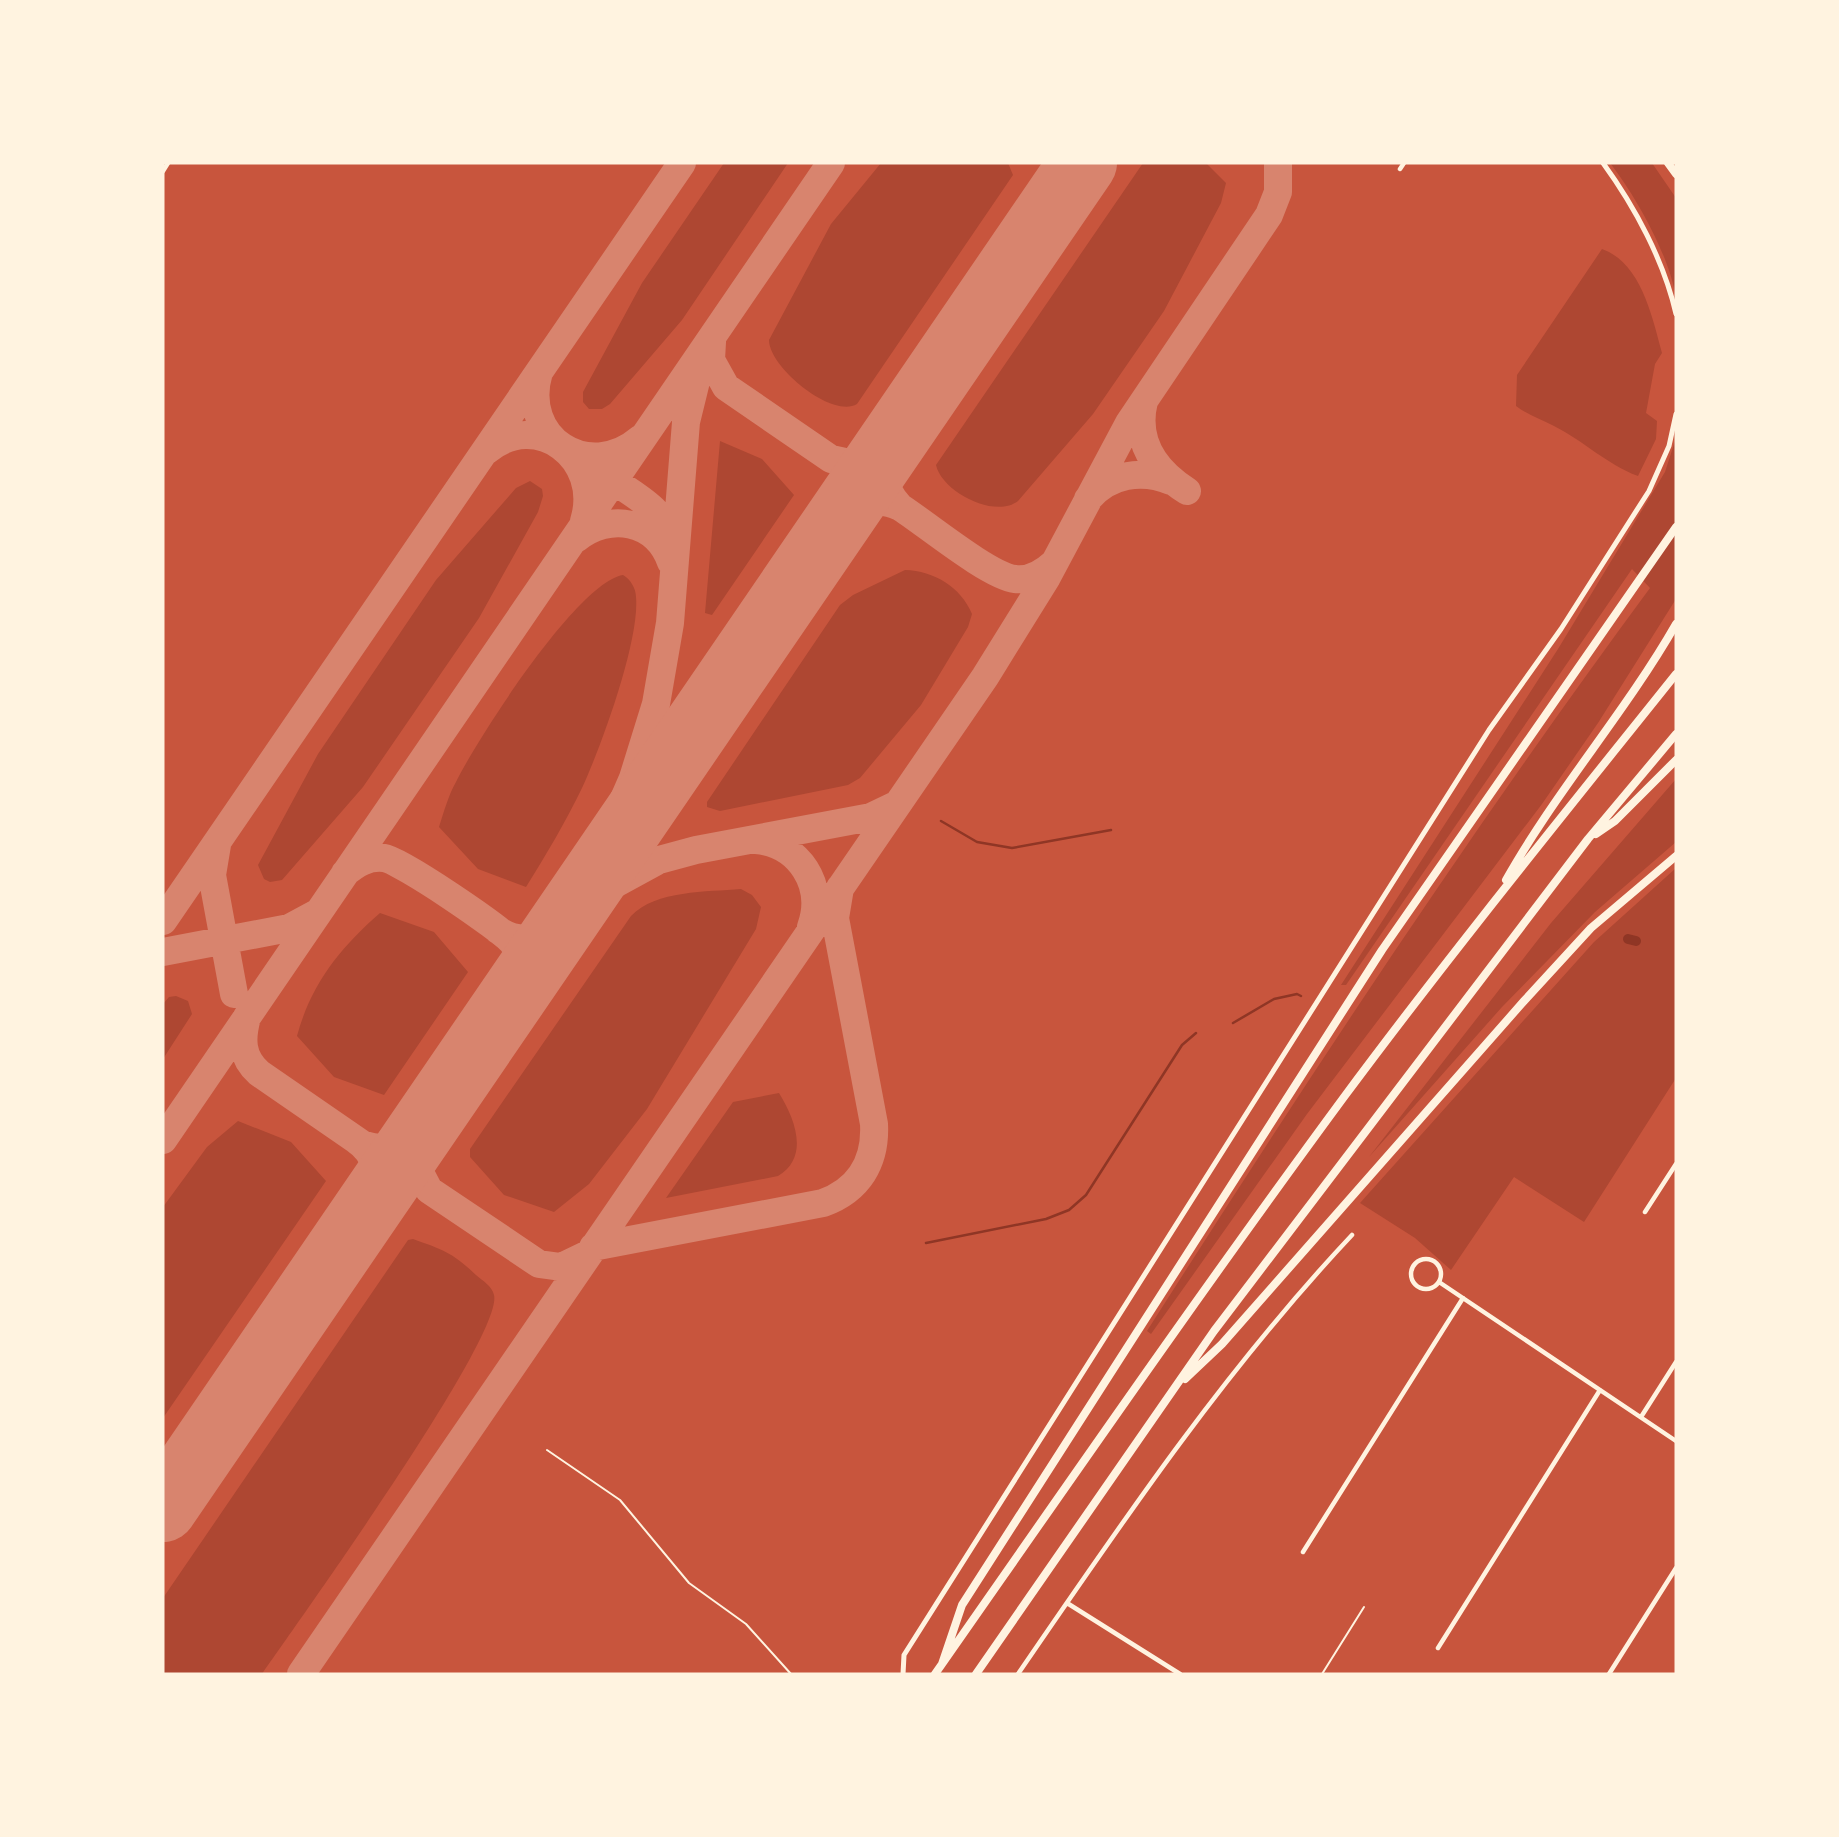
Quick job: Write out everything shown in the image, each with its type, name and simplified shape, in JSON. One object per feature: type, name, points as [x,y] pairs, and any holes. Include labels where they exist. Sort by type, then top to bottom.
[{"type":"highway","points":[[1668,163],[1676,174]]},
{"type":"highway","points":[[942,1664],[962,1605],[1382,950],[1676,527]]},
{"type":"highway","points":[[1496,898],[1534,831],[1600,743],[1676,624]]},
{"type":"highway","points":[[936,1674],[1219,1269],[1343,1098],[1496,898],[1676,674]]},
{"type":"highway","points":[[976,1674],[1170,1393],[1588,839],[1676,734]]},
{"type":"highway","points":[[1588,839],[1615,821],[1676,760]]},
{"type":"highway","points":[[1170,1393],[1222,1344],[1591,928],[1676,856]]},
{"type":"street","points":[[163,171],[168,163]]},
{"type":"street","points":[[1400,169],[1404,163]]},
{"type":"street","points":[[1605,165],[1655,254],[1676,314]]},
{"type":"street","points":[[903,1674],[902,1660],[911,1645],[1489,730],[1561,629],[1645,498],[1669,446],[1676,414]]},
{"type":"street","points":[[1645,1212],[1676,1164]]},
{"type":"street","points":[[1018,1674],[1121,1523],[1240,1364],[1305,1284],[1352,1235]]},
{"type":"street","points":[[1424,1259],[1434,1261],[1440,1268],[1439,1282],[1426,1289],[1416,1286],[1411,1277],[1413,1267],[1424,1259]]},
{"type":"street","points":[[1439,1282],[1676,1441]]},
{"type":"street","points":[[1303,1552],[1463,1298]]},
{"type":"street","points":[[1641,1417],[1676,1362]]},
{"type":"street","points":[[1438,1648],[1600,1390]]},
{"type":"street","points":[[1609,1674],[1676,1568]]},
{"type":"street","points":[[1066,1603],[1180,1674]]},
{"type":"lane","points":[[547,1450],[620,1500],[689,1583],[746,1623],[791,1674]]},
{"type":"lane","points":[[1322,1674],[1364,1607]]},
{"type":"shaded area","points":[[724,163],[788,163],[682,320],[610,404],[602,409],[589,409],[583,402],[583,392],[642,283]]},
{"type":"shaded area","points":[[881,163],[1008,163],[1013,175],[857,404],[846,407],[818,397],[790,376],[779,364],[769,340],[831,224]]},
{"type":"shaded area","points":[[1143,163],[1206,163],[1226,183],[1221,203],[1164,311],[1093,414],[1018,501],[1008,506],[996,507],[971,500],[948,485],[936,465]]},
{"type":"shaded area","points":[[1610,163],[1652,163],[1676,198],[1676,298],[1673,282],[1659,246],[1630,192]]},
{"type":"shaded area","points":[[1602,249],[1615,256],[1635,278],[1649,308],[1662,353],[1655,364],[1646,413],[1657,421],[1656,439],[1638,476],[1516,406],[1517,375]]},
{"type":"shaded area","points":[[1676,438],[1676,599],[1598,723],[1542,804],[1307,1114],[1151,1334],[1147,1331],[1392,955],[1519,770],[1650,588],[1632,569],[1346,985],[1341,985],[1558,649],[1665,472]]},
{"type":"shaded area","points":[[720,441],[762,459],[794,495],[712,615],[705,613]]},
{"type":"shaded area","points":[[530,481],[542,489],[543,496],[538,512],[479,618],[363,787],[282,880],[270,882],[264,879],[258,865],[318,754],[436,580],[516,488]]},
{"type":"shaded area","points":[[905,570],[936,577],[945,582],[961,596],[972,614],[968,627],[921,705],[860,778],[848,785],[720,811],[707,807],[707,802],[840,605],[853,595]]},
{"type":"shaded area","points":[[623,575],[632,584],[636,594],[632,639],[618,693],[582,788],[526,887],[478,869],[439,827],[453,787],[506,699],[556,632],[581,604],[604,584]]},
{"type":"shaded area","points":[[1676,779],[1676,842],[1595,912],[1502,1007],[1369,1157],[1551,923]]},
{"type":"shaded area","points":[[1676,868],[1676,1078],[1584,1222],[1514,1177],[1451,1270],[1415,1238],[1360,1203],[1594,942]]},
{"type":"shaded area","points":[[741,889],[752,895],[761,907],[756,929],[647,1109],[589,1184],[554,1212],[504,1195],[470,1157],[470,1149],[631,916],[642,907],[668,897]]},
{"type":"shaded area","points":[[380,913],[434,932],[468,972],[384,1095],[334,1077],[297,1036],[310,1000],[329,968],[352,940]]},
{"type":"shaded area","points":[[176,996],[188,1001],[192,1014],[163,1059],[163,1004],[169,997]]},
{"type":"shaded area","points":[[779,1093],[790,1114],[796,1137],[797,1148],[788,1168],[778,1176],[666,1198],[733,1102]]},
{"type":"shaded area","points":[[238,1121],[291,1142],[326,1181],[163,1418],[163,1207],[207,1147]]},
{"type":"shaded area","points":[[413,1239],[454,1257],[493,1292],[488,1321],[467,1364],[395,1481],[262,1674],[163,1674],[163,1598],[408,1240]]},
{"type":"waterway","points":[[941,821],[977,842],[1012,848],[1111,830]]},
{"type":"waterway","points":[[1628,939],[1636,941]]},
{"type":"waterway","points":[[1233,1023],[1274,999],[1297,994],[1301,996]]},
{"type":"waterway","points":[[926,1243],[1046,1219],[1069,1210],[1086,1195],[1182,1045],[1196,1033]]},
{"type":"taxiway","points":[[163,921],[682,163]]},
{"type":"taxiway","points":[[163,1140],[831,163]]},
{"type":"taxiway","points":[[1059,198],[1067,177],[1066,163]]},
{"type":"taxiway","points":[[301,1674],[985,677],[1047,577],[1129,423],[1269,215],[1278,192],[1278,163]]},
{"type":"taxiway","points":[[712,342],[711,360],[726,387],[831,459],[854,464],[869,460],[899,431]]},
{"type":"taxiway","points":[[584,891],[633,778],[656,704],[670,623],[686,422],[699,369]]},
{"type":"taxiway","points":[[539,372],[535,396],[539,416],[548,434],[562,447],[580,455],[599,456],[620,451],[640,439]]},
{"type":"taxiway","points":[[1144,401],[1142,429],[1149,453],[1165,474],[1187,491]]},
{"type":"taxiway","points":[[486,451],[506,439],[526,435],[544,438],[561,447],[575,460],[584,478],[587,498],[584,521]]},
{"type":"taxiway","points":[[895,440],[887,458],[885,475],[889,491],[900,507],[974,559],[1004,576],[1015,579],[1031,577],[1054,563]]},
{"type":"taxiway","points":[[598,471],[656,512],[671,534],[675,548]]},
{"type":"taxiway","points":[[1088,499],[1106,484],[1126,476],[1149,475],[1171,481]]},
{"type":"taxiway","points":[[837,522],[859,507],[874,502],[900,507]]},
{"type":"taxiway","points":[[576,539],[603,525],[630,525],[643,529],[654,537],[671,562]]},
{"type":"taxiway","points":[[561,925],[604,890],[659,860],[696,850],[871,817],[894,806]]},
{"type":"taxiway","points":[[756,840],[785,849],[805,869],[815,896],[811,927]]},
{"type":"taxiway","points":[[217,845],[212,875],[234,994]]},
{"type":"taxiway","points":[[345,873],[363,861],[384,858],[450,896],[513,943],[519,960],[517,990]]},
{"type":"taxiway","points":[[593,1247],[823,1203],[846,1191],[863,1173],[872,1151],[874,1124],[835,918],[840,888]]},
{"type":"taxiway","points":[[163,952],[289,928],[315,914]]},
{"type":"taxiway","points":[[498,930],[520,939],[542,936],[557,930]]},
{"type":"taxiway","points":[[247,1017],[244,1047],[249,1061],[259,1073],[362,1144],[390,1148],[417,1136]]},
{"type":"taxiway","points":[[417,1136],[417,1167],[429,1190],[539,1264],[561,1267],[588,1254]]},
{"type":"taxiway","points":[[356,1140],[369,1152],[375,1166],[374,1199]]},
{"type":"runway","points":[[163,1508],[1083,163]]}]
